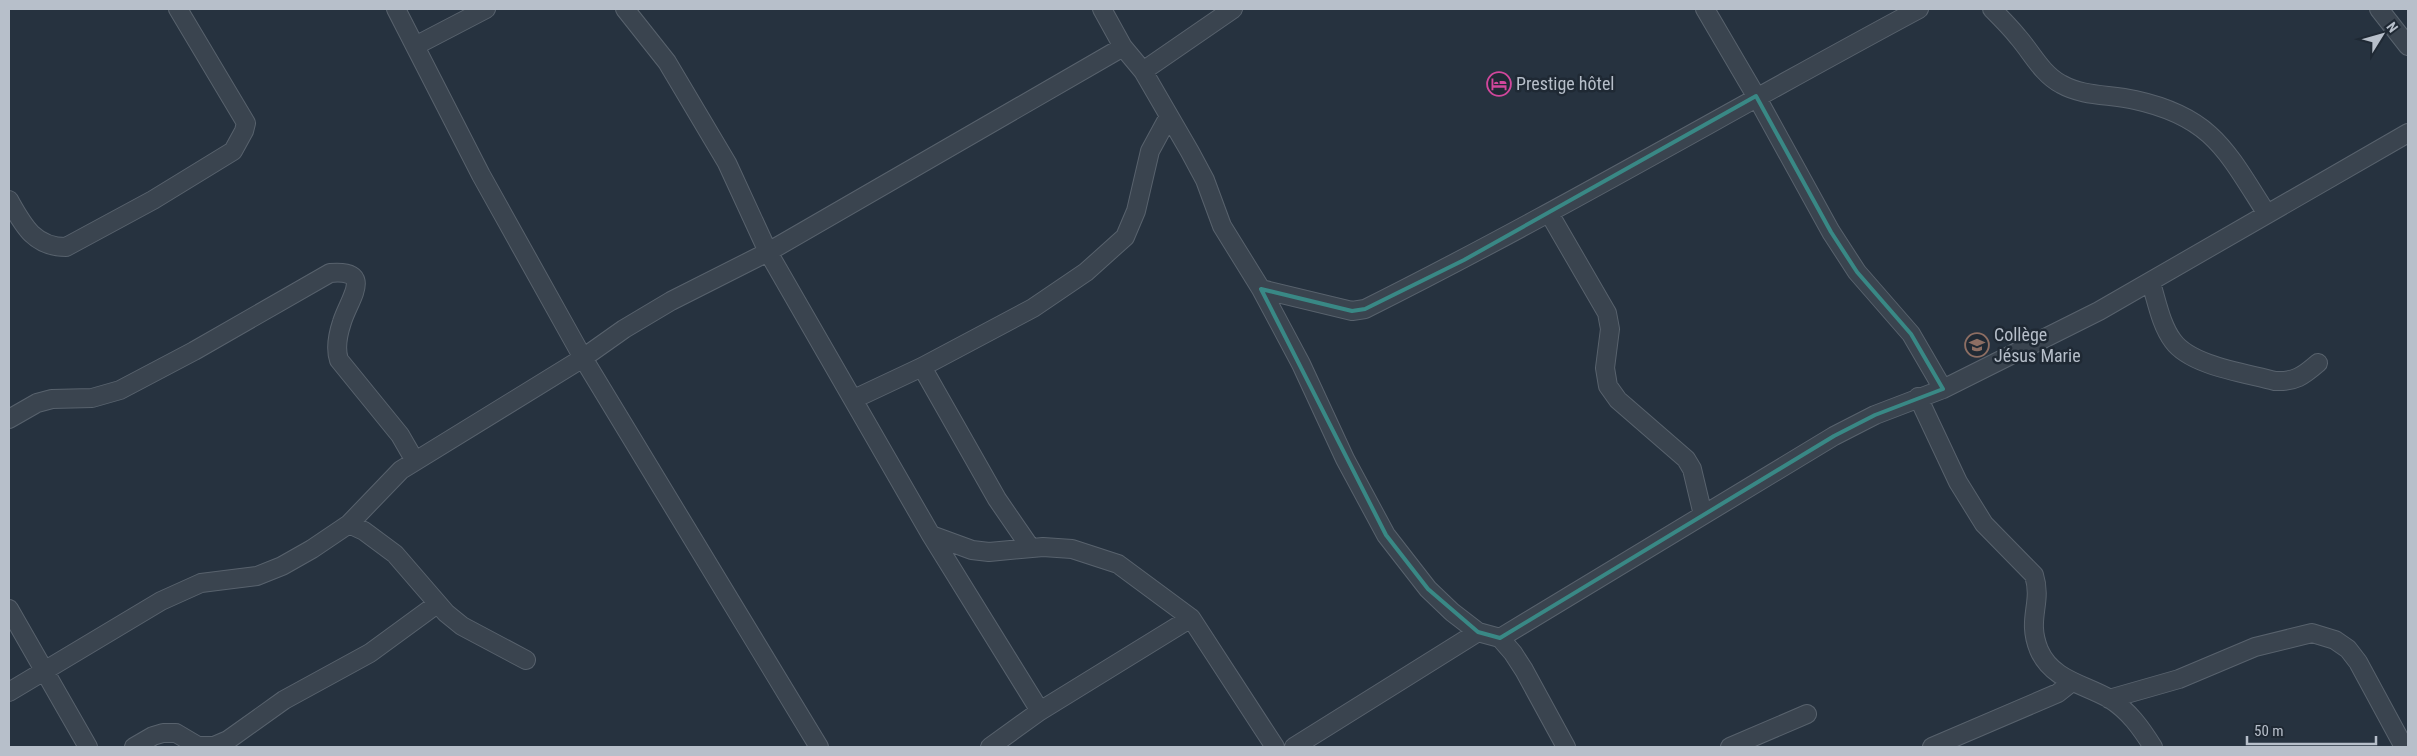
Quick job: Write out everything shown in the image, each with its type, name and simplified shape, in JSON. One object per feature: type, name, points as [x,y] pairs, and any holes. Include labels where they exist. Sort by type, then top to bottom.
[{"type":"street","points":[[9,200],[26,230],[35,239],[54,247],[66,248],[153,200],[233,151],[244,131],[246,123],[178,9]]},
{"type":"street","points":[[396,9],[482,175],[583,358],[819,747]]},
{"type":"street","points":[[415,46],[486,9]]},
{"type":"street","points":[[625,9],[667,62],[727,163],[768,252],[931,535],[1040,711]]},
{"type":"street","points":[[1102,9],[1123,47],[1143,71],[1205,180],[1222,226],[1261,289],[1301,364],[1345,459],[1386,535],[1428,588],[1478,632],[1500,638],[1524,670],[1566,747]]},
{"type":"street","points":[[1143,71],[1233,9]]},
{"type":"street","points":[[1705,9],[1756,96],[1831,232],[1858,272],[1911,334],[1943,389]]},
{"type":"street","points":[[1261,289],[1352,311],[1365,309],[1464,260],[1756,96],[1919,9]]},
{"type":"street","points":[[1992,9],[2018,37],[2038,66],[2061,84],[2089,95],[2142,102],[2169,109],[2190,118],[2224,146],[2267,214]]},
{"type":"street","points":[[2379,9],[2408,46]]},
{"type":"street","points":[[9,692],[168,597],[201,583],[256,576],[282,566],[327,540],[349,524],[387,484],[415,461],[583,358],[624,329],[672,301],[768,252],[1123,47]]},
{"type":"street","points":[[854,399],[922,367],[1033,308],[1086,272],[1125,237],[1136,211],[1150,151],[1169,116]]},
{"type":"street","points":[[1500,638],[1834,436],[1875,415],[1943,389],[2151,283],[2408,133]]},
{"type":"street","points":[[1550,213],[1607,313],[1610,329],[1606,368],[1608,386],[1618,400],[1686,459],[1692,469],[1703,515]]},
{"type":"street","points":[[9,419],[37,403],[52,399],[92,398],[120,390],[194,352],[330,273],[345,271],[357,283],[355,293],[339,332],[337,353],[339,360],[357,385],[394,428],[415,461]]},
{"type":"street","points":[[2151,283],[2172,340],[2180,350],[2195,359],[2275,381],[2289,382],[2302,377],[2318,363]]},
{"type":"street","points":[[922,367],[997,499],[1030,547]]},
{"type":"street","points":[[1918,397],[1958,482],[1984,524],[2034,575],[2037,585],[2037,599],[2033,620],[2033,634],[2040,652],[2050,666],[2072,682],[2109,699],[2126,711],[2153,747]]},
{"type":"street","points":[[349,524],[364,531],[395,554],[437,604],[462,626],[526,660]]},
{"type":"street","points":[[931,535],[972,550],[989,552],[1030,547],[1072,549],[1118,564],[1190,618],[1275,747]]},
{"type":"street","points":[[134,747],[153,736],[176,733],[198,746],[214,746],[228,740],[284,700],[370,653],[437,604]]},
{"type":"street","points":[[9,609],[88,747]]},
{"type":"street","points":[[990,747],[1040,711],[1190,618]]},
{"type":"street","points":[[1294,747],[1478,632]]},
{"type":"street","points":[[2109,699],[2179,680],[2255,647],[2312,633],[2335,640],[2348,649],[2358,662],[2404,747]]},
{"type":"street","points":[[1932,747],[2058,693],[2072,682]]},
{"type":"street","points":[[1730,747],[1807,714]]},
{"type":"highlighted area","points":[[1756,96],[1831,232],[1857,272],[1911,334],[1943,389],[1875,415],[1834,436],[1500,638],[1478,632],[1428,589],[1386,535],[1261,289],[1352,311],[1365,309],[1464,260]]},
{"type":"place","name":"Prestige hôtel","points":[[1499,84]]},
{"type":"place","name":"Collège Jésus Marie","points":[[1977,345]]}]
